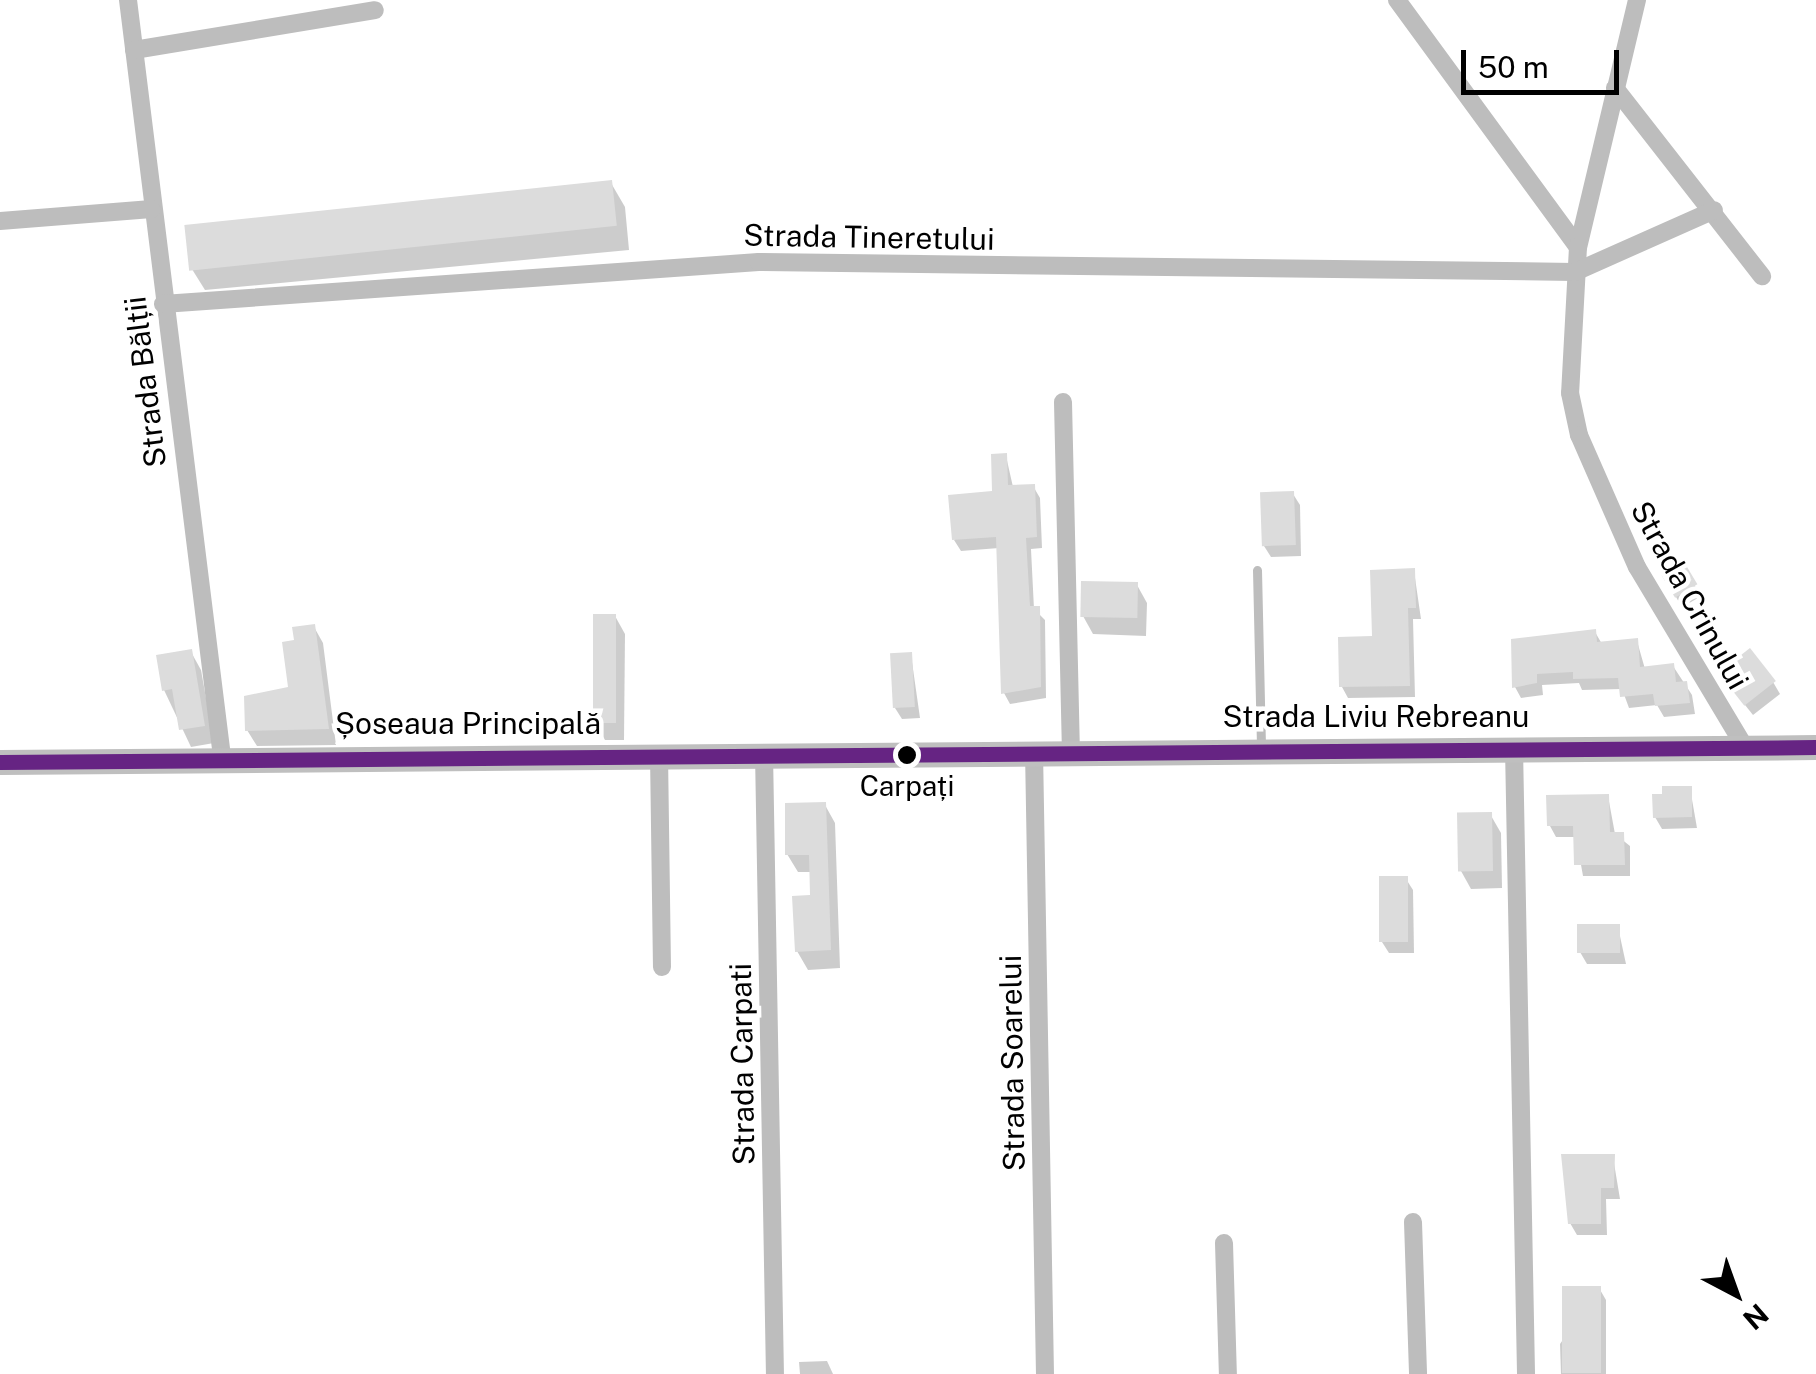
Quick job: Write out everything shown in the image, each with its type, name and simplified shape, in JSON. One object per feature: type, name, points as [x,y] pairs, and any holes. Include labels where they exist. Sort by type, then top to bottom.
[{"type":"main road","name":"Strada Liviu Rebreanu","points":[[937,752],[1816,747]]},
{"type":"main road","name":"Șoseaua Principală","points":[[0,762],[937,752]]},
{"type":"street","name":"Strada Bălții","points":[[128,0],[222,757]]},
{"type":"street","points":[[1397,0],[1578,247]]},
{"type":"street","name":"Strada Crinului","points":[[1637,0],[1578,247],[1570,392],[1579,436],[1636,568],[1744,746]]},
{"type":"street","points":[[134,50],[375,10]]},
{"type":"street","points":[[1615,88],[1762,276]]},
{"type":"street","points":[[0,222],[152,208]]},
{"type":"street","points":[[1575,272],[1714,210]]},
{"type":"street","name":"Strada Tineretului","points":[[163,304],[760,262],[1575,272]]},
{"type":"street","points":[[1063,402],[1071,751]]},
{"type":"street","points":[[1514,748],[1526,1374]]},
{"type":"street","name":"Strada Soarelui","points":[[1034,751],[1045,1374]]},
{"type":"street","name":"Strada Carpati","points":[[764,753],[775,1374]]},
{"type":"street","points":[[660,754],[662,967]]},
{"type":"street","points":[[1413,1222],[1418,1374]]},
{"type":"street","points":[[1224,1243],[1228,1374]]},
{"type":"lane","points":[[1256,570],[1261,750]]},
{"type":"building","points":[[612,180],[617,226],[189,271],[184,225]]},
{"type":"building","points":[[1007,453],[1008,485],[1035,484],[1037,537],[1026,538],[1030,606],[1040,606],[1041,687],[1001,694],[996,537],[952,540],[948,495],[992,491],[991,454]]},
{"type":"building","points":[[1294,491],[1296,545],[1262,546],[1260,492]]},
{"type":"building","points":[[1684,562],[1697,584],[1675,598],[1662,575]]},
{"type":"building","points":[[1415,568],[1416,608],[1408,608],[1410,686],[1339,687],[1338,637],[1372,636],[1370,570]]},
{"type":"building","points":[[1081,581],[1138,582],[1137,618],[1080,617]]},
{"type":"building","points":[[593,614],[616,614],[616,723],[593,723]]},
{"type":"building","points":[[315,624],[329,729],[245,731],[244,696],[288,687],[282,642],[294,640],[292,627]]},
{"type":"building","points":[[1596,629],[1597,642],[1638,638],[1640,667],[1674,663],[1676,682],[1687,681],[1690,703],[1655,706],[1653,694],[1620,697],[1618,678],[1573,679],[1573,672],[1537,674],[1537,683],[1512,688],[1511,639]]},
{"type":"building","points":[[1750,648],[1776,681],[1744,706],[1718,673]]},
{"type":"building","points":[[192,649],[205,726],[179,730],[172,689],[162,691],[156,655]]},
{"type":"building","points":[[912,652],[915,707],[893,708],[890,653]]},
{"type":"building","points":[[1662,786],[1692,786],[1692,817],[1653,818],[1652,794],[1662,794]]},
{"type":"building","points":[[1609,794],[1610,832],[1624,832],[1625,865],[1574,865],[1573,826],[1547,826],[1546,795]]},
{"type":"building","points":[[826,802],[831,950],[795,952],[792,896],[810,895],[809,855],[785,855],[785,803]]},
{"type":"building","points":[[1492,812],[1493,871],[1458,872],[1457,813]]},
{"type":"building","points":[[1379,876],[1408,876],[1408,942],[1379,942]]},
{"type":"building","points":[[1577,924],[1620,924],[1620,953],[1577,953]]},
{"type":"building","points":[[1561,1154],[1615,1154],[1614,1188],[1601,1188],[1601,1224],[1568,1224]]},
{"type":"building","points":[[1562,1286],[1601,1286],[1601,1373],[1562,1373]]},
{"type":"transit line","points":[[0,762],[1816,747]]},
{"type":"place","name":"Carpați","points":[[907,755]]}]
